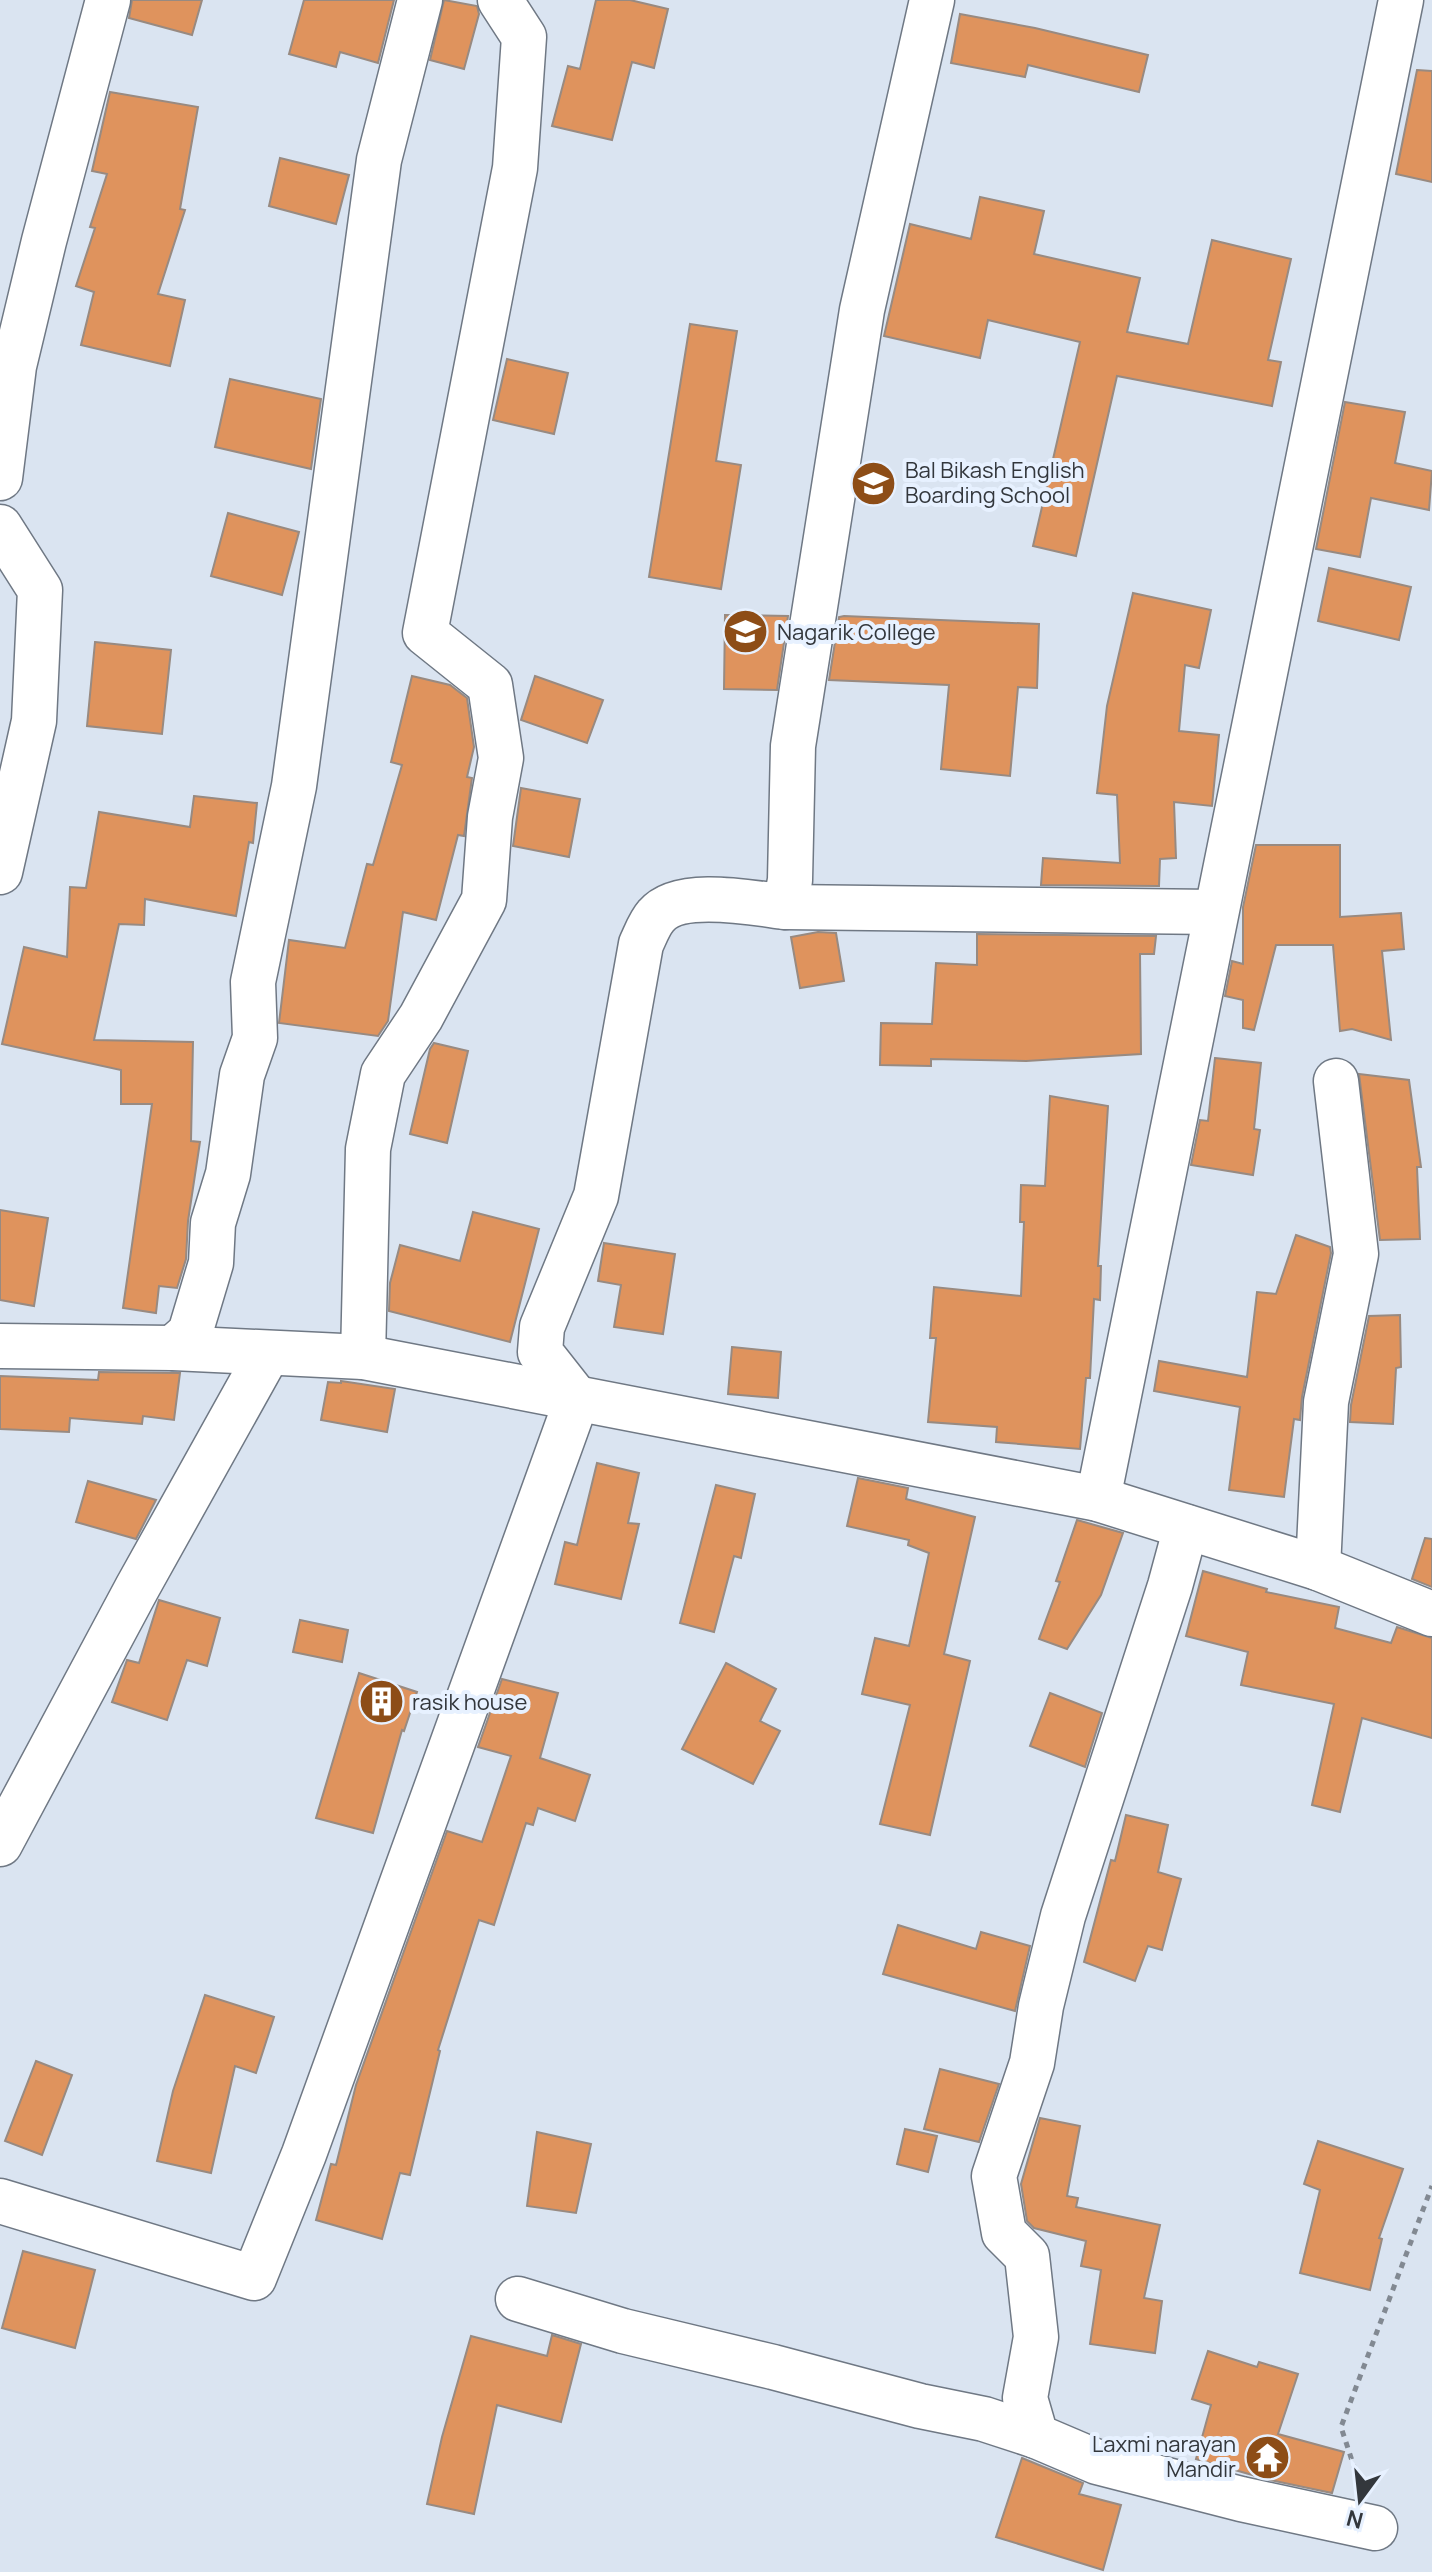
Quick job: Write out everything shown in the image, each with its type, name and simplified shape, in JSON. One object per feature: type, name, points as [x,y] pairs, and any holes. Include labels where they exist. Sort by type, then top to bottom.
[{"type":"street","points":[[0,478],[14,366],[108,0]]},
{"type":"street","points":[[173,1348],[190,1333],[211,1263],[213,1223],[228,1174],[242,1075],[255,1038],[253,982],[294,786],[379,160],[420,0]]},
{"type":"street","points":[[363,1357],[368,1149],[383,1074],[421,1017],[484,900],[490,817],[501,758],[490,685],[425,633],[515,168],[524,37],[500,0]]},
{"type":"street","points":[[785,907],[790,880],[793,746],[859,326],[932,0]]},
{"type":"street","points":[[1098,1499],[1401,0]]},
{"type":"street","points":[[0,527],[40,590],[34,721],[0,872]]},
{"type":"street","points":[[577,1399],[540,1352],[542,1327],[596,1196],[641,944],[656,915],[674,904],[721,898],[785,907],[1216,912]]},
{"type":"street","points":[[1318,1568],[1326,1402],[1356,1254],[1336,1081]]},
{"type":"street","points":[[0,1346],[173,1348],[363,1357],[1098,1499],[1318,1568],[1432,1614]]},
{"type":"street","points":[[0,1844],[268,1353]]},
{"type":"street","points":[[0,2201],[254,2278],[304,2154],[577,1399]]},
{"type":"street","points":[[1036,2436],[1025,2398],[1036,2337],[1027,2256],[1004,2233],[994,2176],[1032,2063],[1041,2006],[1063,1916],[1161,1615],[1186,1527]]},
{"type":"street","points":[[518,2299],[623,2331],[920,2406],[984,2419],[1036,2436],[1097,2462],[1241,2499],[1375,2528]]},
{"type":"path","points":[[1375,2528],[1341,2427],[1432,2186]]},
{"type":"building","points":[[132,0],[202,0],[192,35],[129,18]]},
{"type":"building","points":[[304,0],[394,0],[378,63],[340,52],[336,67],[289,54]]},
{"type":"building","points":[[444,0],[477,6],[479,14],[464,69],[430,60]]},
{"type":"building","points":[[596,0],[630,0],[668,9],[654,68],[632,62],[612,140],[552,126],[568,66],[580,69]]},
{"type":"building","points":[[960,14],[1148,55],[1139,92],[1028,65],[1025,77],[951,63]]},
{"type":"building","points":[[1417,70],[1432,71],[1432,182],[1396,174]]},
{"type":"building","points":[[110,92],[198,107],[180,209],[185,210],[158,294],[185,300],[170,366],[81,345],[94,292],[76,286],[95,228],[90,227],[107,174],[92,171]]},
{"type":"building","points":[[280,158],[349,175],[336,224],[269,206]]},
{"type":"building","points":[[980,197],[1044,211],[1034,254],[1140,278],[1127,332],[1188,344],[1212,240],[1291,259],[1268,360],[1281,362],[1272,406],[1117,376],[1076,556],[1033,546],[1080,342],[988,320],[980,358],[884,336],[910,224],[971,239]]},
{"type":"building","points":[[690,324],[737,331],[716,461],[741,465],[721,589],[649,577]]},
{"type":"building","points":[[507,359],[568,373],[554,434],[493,420]]},
{"type":"building","points":[[230,379],[321,399],[311,469],[215,447]]},
{"type":"building","points":[[1345,402],[1405,412],[1395,463],[1432,471],[1429,510],[1371,498],[1360,557],[1316,549]]},
{"type":"building","points":[[228,513],[299,532],[282,595],[211,576]]},
{"type":"building","points":[[1329,568],[1411,587],[1399,640],[1318,621]]},
{"type":"building","points":[[1133,593],[1211,610],[1199,668],[1185,665],[1179,731],[1219,735],[1212,806],[1174,802],[1176,858],[1160,859],[1159,886],[1041,885],[1043,858],[1120,863],[1117,795],[1097,793],[1107,706]]},
{"type":"building","points":[[725,615],[788,616],[777,690],[724,689]]},
{"type":"building","points":[[839,617],[1039,624],[1037,688],[1018,687],[1010,776],[941,769],[949,685],[829,680]]},
{"type":"building","points":[[95,642],[171,650],[162,734],[87,726]]},
{"type":"building","points":[[412,676],[450,685],[467,698],[474,747],[467,777],[472,778],[464,836],[458,835],[436,920],[403,912],[388,1021],[378,1036],[279,1023],[289,940],[345,948],[367,864],[373,865],[402,765],[391,762]]},
{"type":"building","points":[[535,676],[603,700],[587,743],[521,720]]},
{"type":"building","points":[[521,788],[580,799],[569,857],[513,846]]},
{"type":"building","points":[[194,796],[257,803],[253,843],[249,842],[236,916],[145,899],[144,925],[119,924],[94,1040],[193,1042],[191,1141],[200,1142],[188,1221],[186,1259],[177,1288],[159,1286],[156,1313],[123,1308],[152,1104],[121,1104],[121,1070],[2,1044],[24,947],[67,957],[70,887],[86,888],[99,812],[190,827]]},
{"type":"building","points":[[1256,845],[1340,845],[1340,917],[1401,913],[1404,949],[1382,951],[1391,1040],[1352,1029],[1340,1031],[1333,945],[1276,945],[1254,1030],[1243,1028],[1243,1000],[1225,996],[1232,961],[1243,964],[1243,907]]},
{"type":"building","points":[[818,932],[836,933],[844,981],[800,988],[791,937]]},
{"type":"building","points":[[977,934],[1156,936],[1154,954],[1140,954],[1141,1054],[1026,1061],[931,1059],[931,1066],[880,1065],[881,1023],[932,1024],[936,963],[977,965]]},
{"type":"building","points":[[434,1043],[468,1051],[447,1143],[410,1134]]},
{"type":"building","points":[[1215,1058],[1261,1063],[1254,1129],[1260,1130],[1253,1175],[1191,1165],[1200,1120],[1208,1121]]},
{"type":"building","points":[[1359,1074],[1409,1080],[1421,1167],[1417,1167],[1420,1239],[1380,1240]]},
{"type":"building","points":[[1050,1096],[1108,1106],[1098,1266],[1101,1266],[1100,1300],[1094,1299],[1090,1378],[1086,1378],[1080,1449],[996,1442],[997,1427],[928,1422],[936,1338],[930,1338],[934,1287],[1021,1296],[1024,1222],[1020,1222],[1021,1185],[1045,1186]]},
{"type":"building","points":[[0,1210],[48,1218],[34,1306],[0,1300]]},
{"type":"building","points":[[473,1212],[539,1229],[510,1342],[389,1311],[390,1283],[400,1245],[460,1261]]},
{"type":"building","points":[[1296,1235],[1330,1247],[1331,1253],[1300,1420],[1294,1419],[1284,1497],[1229,1490],[1240,1407],[1154,1391],[1159,1361],[1247,1377],[1257,1292],[1276,1294]]},
{"type":"building","points":[[604,1243],[675,1254],[663,1334],[614,1327],[621,1285],[598,1281]]},
{"type":"building","points":[[1400,1315],[1401,1367],[1396,1368],[1393,1424],[1350,1422],[1369,1316]]},
{"type":"building","points":[[732,1347],[781,1352],[778,1398],[728,1394]]},
{"type":"building","points":[[99,1372],[180,1373],[174,1420],[143,1416],[142,1424],[70,1418],[69,1432],[0,1429],[0,1376],[98,1380]]},
{"type":"building","points":[[328,1382],[395,1389],[387,1432],[321,1420]]},
{"type":"building","points":[[597,1463],[639,1473],[628,1523],[639,1524],[621,1599],[555,1584],[565,1542],[577,1545]]},
{"type":"building","points":[[858,1478],[908,1488],[906,1499],[975,1517],[944,1654],[970,1661],[930,1835],[880,1824],[910,1705],[862,1694],[875,1638],[909,1646],[929,1553],[908,1545],[909,1540],[847,1526]]},
{"type":"building","points":[[88,1481],[156,1500],[136,1539],[76,1522]]},
{"type":"building","points":[[716,1485],[755,1494],[741,1558],[734,1556],[714,1632],[680,1623]]},
{"type":"building","points":[[1077,1520],[1123,1533],[1101,1595],[1067,1649],[1039,1639],[1060,1582],[1056,1581]]},
{"type":"building","points":[[1425,1538],[1432,1539],[1432,1587],[1412,1579]]},
{"type":"building","points":[[1203,1571],[1267,1589],[1266,1592],[1339,1607],[1335,1628],[1391,1643],[1397,1627],[1432,1638],[1432,1738],[1362,1718],[1340,1812],[1312,1805],[1334,1704],[1241,1685],[1248,1652],[1186,1636]]},
{"type":"building","points":[[159,1600],[220,1618],[207,1666],[187,1660],[167,1720],[112,1702],[127,1660],[139,1663]]},
{"type":"building","points":[[300,1620],[348,1630],[342,1662],[293,1652]]},
{"type":"building","points":[[726,1663],[776,1689],[760,1721],[780,1731],[753,1784],[682,1749]]},
{"type":"building","points":[[359,1673],[417,1692],[402,1730],[373,1833],[316,1818]]},
{"type":"building","points":[[502,1679],[558,1693],[540,1758],[590,1775],[575,1821],[538,1808],[533,1825],[526,1823],[494,1925],[479,1920],[438,2050],[410,2175],[400,2173],[382,2239],[316,2220],[331,2164],[336,2165],[356,2085],[447,1831],[482,1842],[511,1756],[478,1747]]},
{"type":"building","points":[[1050,1693],[1102,1713],[1085,1767],[1030,1746]]},
{"type":"building","points":[[1126,1815],[1168,1825],[1158,1872],[1181,1879],[1162,1950],[1148,1946],[1135,1981],[1084,1962]]},
{"type":"building","points":[[898,1925],[976,1949],[981,1932],[1030,1946],[1015,2011],[883,1974]]},
{"type":"building","points":[[205,1995],[274,2017],[256,2073],[235,2066],[211,2173],[157,2161],[173,2091]]},
{"type":"building","points":[[36,2061],[72,2075],[42,2155],[5,2141]]},
{"type":"building","points":[[940,2069],[999,2084],[979,2142],[924,2129]]},
{"type":"building","points":[[1040,2118],[1080,2126],[1067,2196],[1078,2198],[1076,2207],[1160,2225],[1144,2298],[1162,2301],[1155,2353],[1090,2344],[1101,2270],[1081,2266],[1086,2241],[1034,2228],[1027,2221],[1021,2184]]},
{"type":"building","points":[[905,2129],[937,2136],[928,2172],[897,2164]]},
{"type":"building","points":[[537,2132],[591,2144],[576,2213],[527,2206]]},
{"type":"building","points":[[1318,2141],[1403,2169],[1379,2238],[1382,2239],[1370,2290],[1300,2273],[1320,2190],[1304,2184]]},
{"type":"building","points":[[23,2251],[95,2270],[75,2348],[2,2328]]},
{"type":"building","points":[[552,2335],[581,2344],[561,2422],[497,2405],[474,2514],[427,2504],[442,2437],[471,2336],[547,2356]]},
{"type":"building","points":[[1208,2351],[1257,2367],[1259,2362],[1298,2374],[1278,2434],[1344,2452],[1332,2493],[1270,2480],[1196,2459],[1211,2405],[1192,2399]]},
{"type":"building","points":[[1022,2458],[1083,2483],[1079,2494],[1121,2505],[1103,2570],[996,2537]]},
{"type":"place","name":"Bal Bikash English Boarding School","points":[[874,483]]},
{"type":"place","name":"Nagarik College","points":[[746,632]]},
{"type":"place","name":"rasik house","points":[[381,1702]]},
{"type":"place","name":"Laxmi narayan Mandir","points":[[1267,2457]]}]
